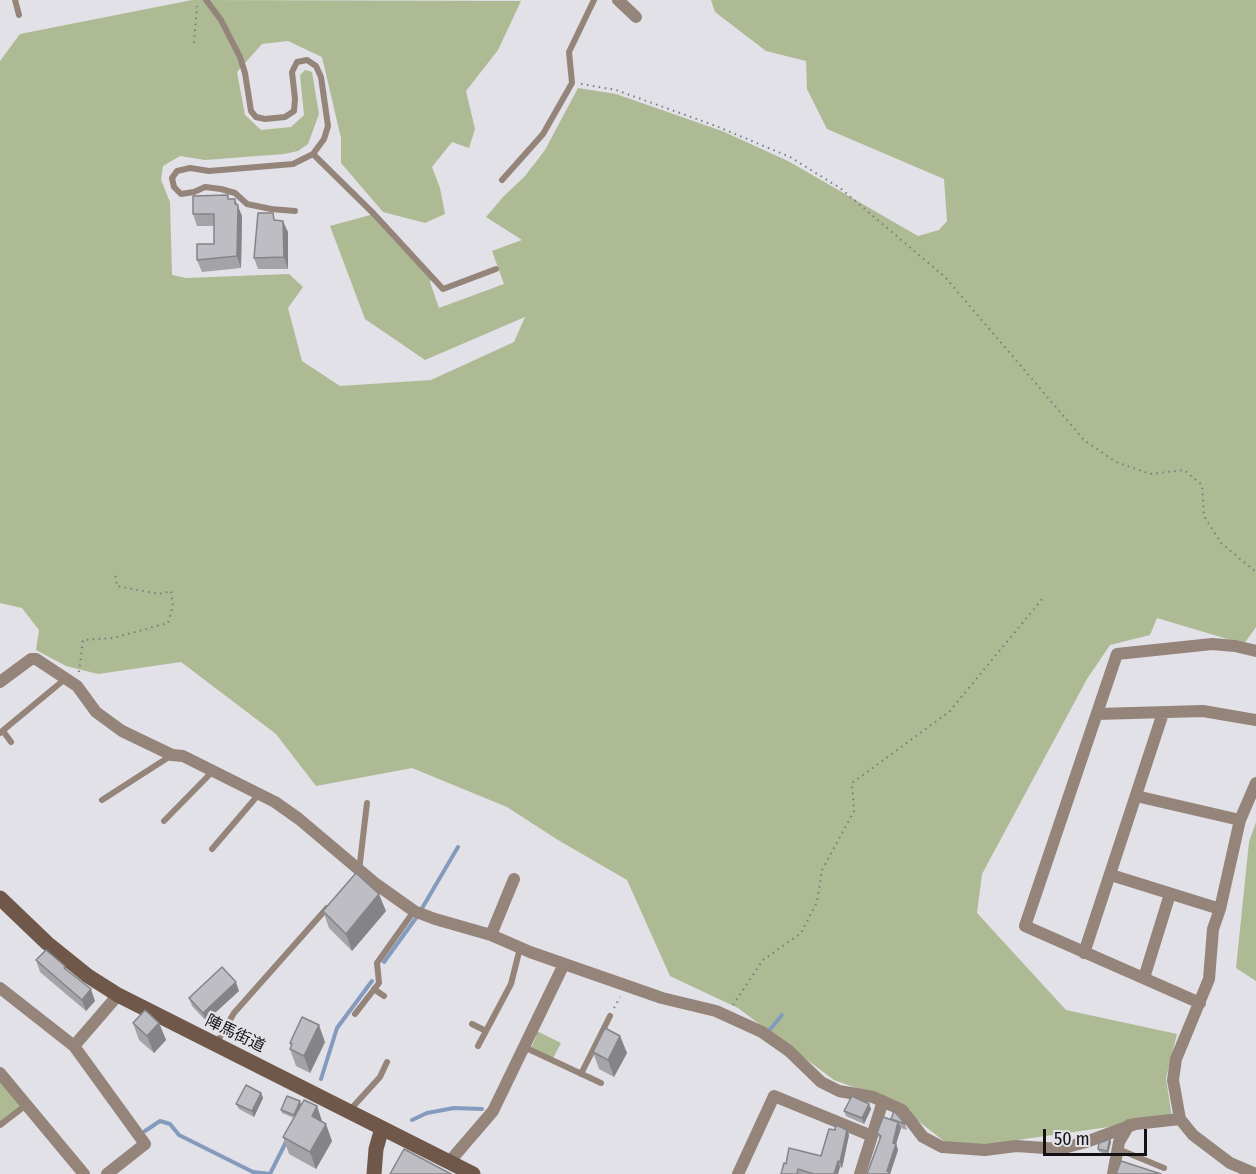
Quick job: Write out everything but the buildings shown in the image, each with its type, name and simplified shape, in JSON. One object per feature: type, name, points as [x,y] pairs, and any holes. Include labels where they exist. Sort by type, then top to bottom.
[{"type":"main road","name":"陣馬街道","points":[[0,898],[47,943],[88,976],[118,995],[473,1174]]},
{"type":"main road","points":[[374,1174],[376,1149],[382,1128]]},
{"type":"street","points":[[618,0],[636,17]]},
{"type":"street","points":[[1200,1003],[1025,926],[1117,654],[1212,644],[1256,651]]},
{"type":"street","points":[[0,682],[31,659],[36,659],[77,687],[96,712],[122,731],[172,755],[183,756],[258,794],[299,819],[358,873],[414,911],[491,935],[520,948],[662,998],[726,1015],[762,1032],[789,1050],[822,1082],[839,1091],[873,1097],[902,1110],[923,1137],[942,1147],[961,1150],[1016,1146],[1060,1149],[1086,1143],[1130,1125],[1180,1119]]},
{"type":"street","points":[[1097,714],[1203,711],[1256,720]]},
{"type":"street","points":[[1084,953],[1163,713]]},
{"type":"street","points":[[1256,783],[1240,820],[1220,909],[1213,929],[1209,979],[1176,1059],[1173,1080],[1180,1119],[1193,1135],[1227,1168],[1256,1174]]},
{"type":"street","points":[[1136,796],[1240,820]]},
{"type":"street","points":[[1111,875],[1220,909]]},
{"type":"street","points":[[491,935],[514,879]]},
{"type":"street","points":[[1144,978],[1170,894]]},
{"type":"street","points":[[450,1161],[493,1111],[564,964]]},
{"type":"street","points":[[0,988],[74,1046],[145,1144],[107,1174]]},
{"type":"street","points":[[74,1046],[118,995]]},
{"type":"street","points":[[0,1073],[84,1174]]},
{"type":"street","points":[[738,1174],[774,1096],[872,1136]]},
{"type":"street","points":[[860,1174],[883,1101]]},
{"type":"street","points":[[1113,1174],[1119,1142],[1130,1125]]},
{"type":"lane","points":[[15,0],[19,15]]},
{"type":"lane","points":[[206,0],[221,20],[240,57],[251,111],[256,117],[265,119],[285,117],[294,111],[295,99],[291,72],[297,62],[307,60],[316,66],[321,77],[328,126],[324,139],[314,154],[293,164],[209,171],[190,168],[177,171],[172,178],[174,187],[181,194],[205,187],[221,189],[234,193],[247,204],[295,211]]},
{"type":"lane","points":[[502,180],[543,134],[572,82],[569,52],[594,0]]},
{"type":"lane","points":[[314,154],[374,214],[443,289],[496,269]]},
{"type":"lane","points":[[11,742],[1,732],[65,679]]},
{"type":"lane","points":[[102,800],[172,755]]},
{"type":"lane","points":[[164,821],[213,771]]},
{"type":"lane","points":[[212,849],[258,794]]},
{"type":"lane","points":[[358,873],[367,803]]},
{"type":"lane","points":[[215,1045],[234,1013],[334,901]]},
{"type":"lane","points":[[354,1014],[379,983],[377,963],[414,911]]},
{"type":"lane","points":[[478,1046],[511,984],[520,948]]},
{"type":"lane","points":[[374,989],[384,996]]},
{"type":"lane","points":[[581,1074],[610,1016]]},
{"type":"lane","points":[[472,1024],[486,1031]]},
{"type":"lane","points":[[524,1047],[601,1083]]},
{"type":"lane","points":[[349,1111],[380,1077],[387,1062]]},
{"type":"lane","points":[[0,1125],[26,1105]]},
{"type":"lane","points":[[1118,1149],[1164,1168]]},
{"type":"path","points":[[194,43],[197,0]]},
{"type":"path","points":[[572,82],[616,90],[716,126],[790,157],[840,188],[945,277],[1084,441],[1116,462],[1150,474],[1184,470],[1202,485],[1204,516],[1221,543],[1256,572]]},
{"type":"path","points":[[80,667],[83,640],[113,638],[168,623],[173,606],[171,591],[159,594],[117,586],[115,574]]},
{"type":"path","points":[[726,1015],[763,960],[801,933],[817,902],[822,870],[854,811],[852,783],[949,712],[1043,598]]},
{"type":"path","points":[[610,1016],[623,990]]},
{"type":"green space","points":[[192,0],[521,1],[498,50],[466,91],[475,129],[469,148],[452,142],[432,167],[440,188],[445,214],[425,223],[383,212],[341,163],[341,138],[322,57],[288,41],[262,44],[237,72],[245,115],[261,130],[291,127],[304,115],[300,75],[305,70],[312,72],[319,114],[308,144],[298,151],[284,154],[205,160],[180,156],[163,166],[161,180],[170,202],[172,275],[186,278],[289,274],[303,287],[288,308],[302,361],[340,386],[431,380],[514,342],[525,317],[425,360],[365,319],[330,226],[374,214],[432,277],[430,282],[439,308],[504,284],[492,251],[522,240],[486,217],[525,176],[545,150],[578,88],[616,94],[722,131],[788,161],[918,236],[939,230],[947,221],[944,179],[827,129],[807,89],[806,61],[766,51],[715,12],[711,0],[1256,0],[1256,627],[1244,644],[1157,618],[1150,635],[1110,645],[1087,679],[982,874],[977,913],[1066,1010],[1177,1034],[1166,1078],[1172,1118],[954,1149],[894,1102],[834,1080],[738,1008],[670,976],[627,880],[507,807],[412,768],[316,786],[276,734],[181,662],[98,674],[66,666],[36,650],[39,630],[22,608],[0,603],[0,61],[20,34]]},
{"type":"green space","points":[[1256,822],[1256,981],[1236,968],[1249,842]]},
{"type":"green space","points":[[535,1030],[561,1043],[552,1060],[530,1050],[536,1037]]},
{"type":"green space","points":[[0,1073],[21,1098],[20,1109],[0,1125]]},
{"type":"waterway","points":[[421,910],[458,847]]},
{"type":"waterway","points":[[384,962],[416,918]]},
{"type":"waterway","points":[[321,1079],[337,1028],[372,981]]},
{"type":"waterway","points":[[768,1032],[782,1015]]},
{"type":"waterway","points":[[412,1120],[427,1113],[454,1108],[482,1109]]},
{"type":"waterway","points":[[145,1131],[160,1121],[170,1124],[179,1135],[253,1172],[270,1174]]},
{"type":"waterway","points":[[270,1174],[287,1140]]}]
